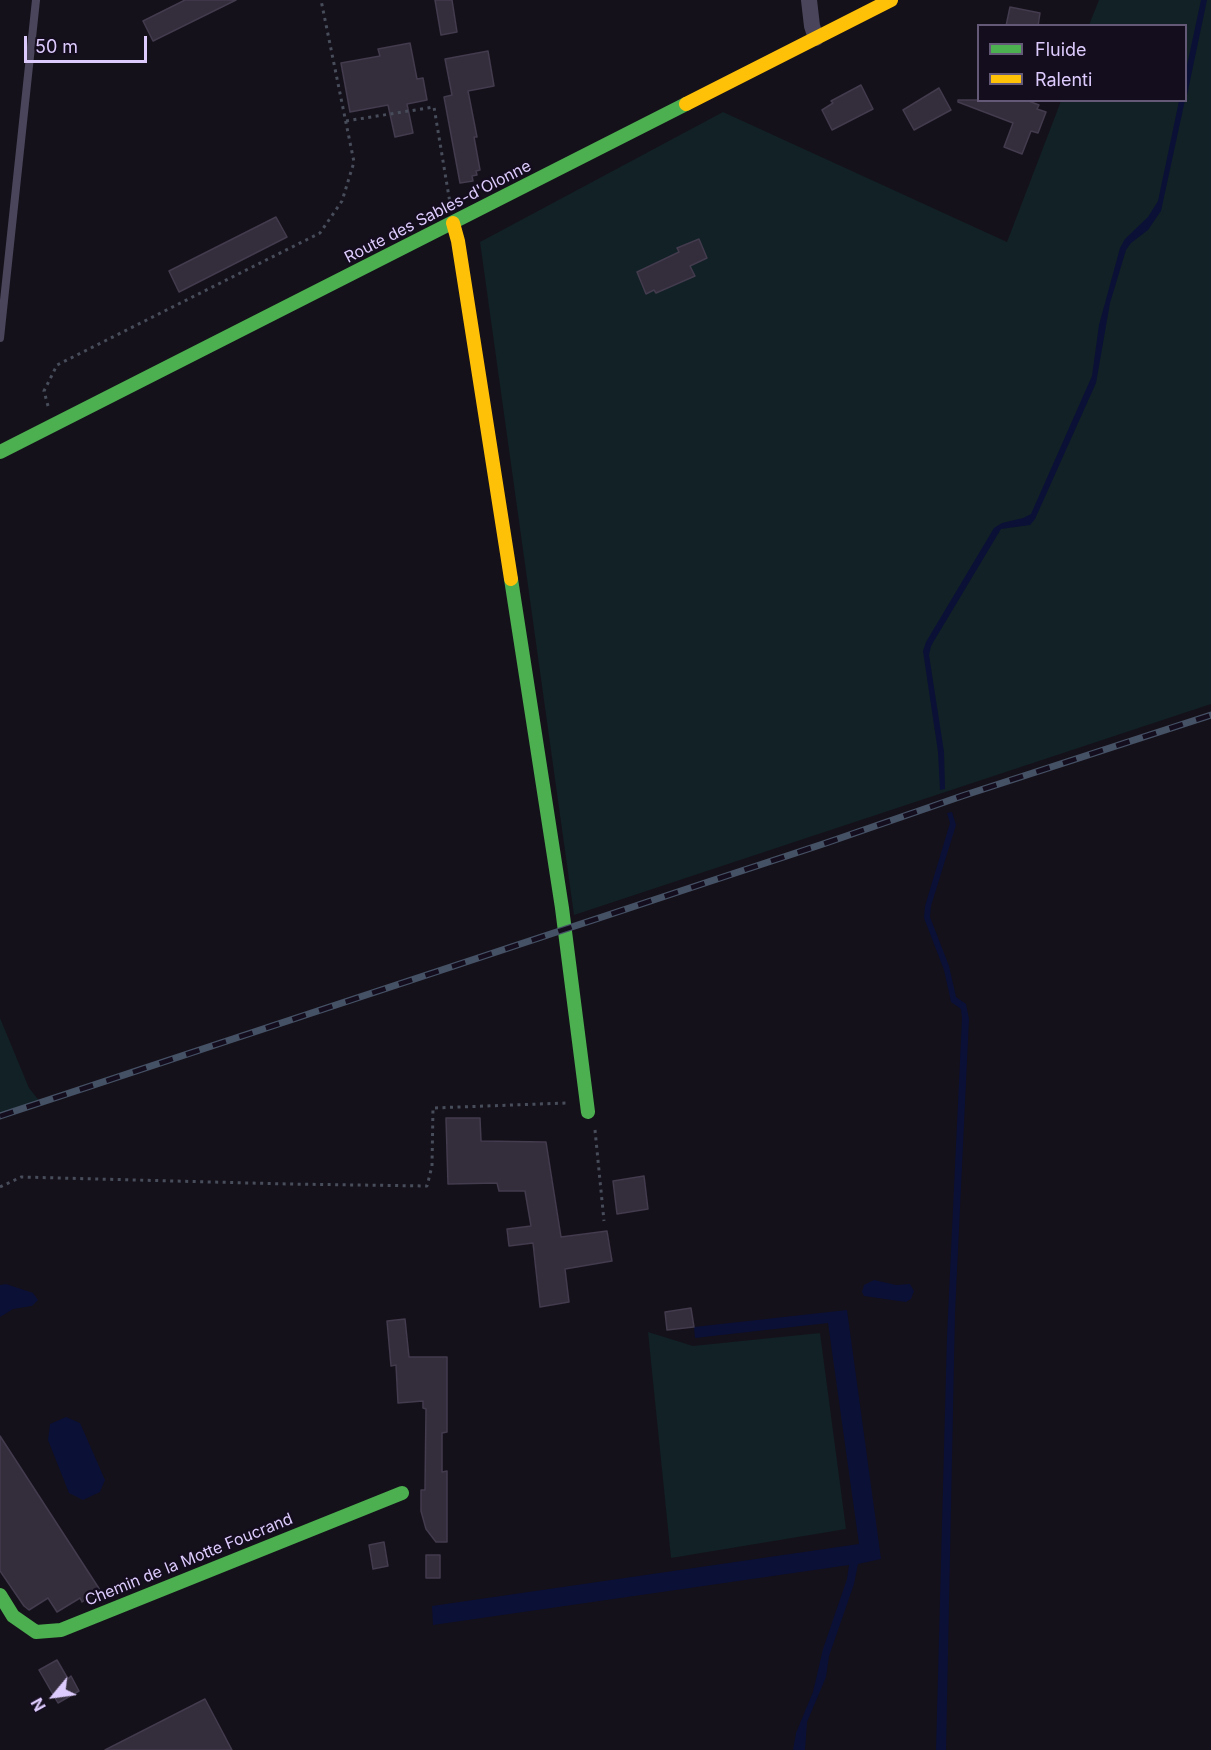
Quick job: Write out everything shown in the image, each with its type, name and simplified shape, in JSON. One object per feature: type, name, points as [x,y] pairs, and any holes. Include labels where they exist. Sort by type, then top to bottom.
[{"type":"street","points":[[809,0],[816,38]]},
{"type":"street","name":"Route des Sables-d'Olonne","points":[[0,452],[891,0]]},
{"type":"street","points":[[453,223],[458,241],[562,908],[588,1112]]},
{"type":"street","name":"Chemin de la Motte Foucrand","points":[[0,1595],[13,1616],[36,1632],[61,1630],[402,1493]]},
{"type":"lane","points":[[0,338],[36,0]]},
{"type":"path","points":[[52,425],[44,391],[57,365],[320,233],[342,201],[354,162],[321,0]]},
{"type":"path","points":[[346,121],[434,107],[453,223]]},
{"type":"path","points":[[0,1187],[21,1177],[426,1186],[432,1166],[433,1108],[579,1103],[594,1118],[604,1221]]},
{"type":"shaded area","points":[[1099,0],[1211,0],[1211,704],[574,915],[480,242],[723,112],[1007,242],[1061,102],[1187,102],[1187,24],[1089,24]]},
{"type":"shaded area","points":[[1201,0],[1207,0],[1187,95],[1187,65]]},
{"type":"shaded area","points":[[1179,102],[1185,102],[1161,211],[1148,230],[1131,243],[1126,250],[1110,303],[1096,383],[1035,519],[1030,525],[1001,529],[931,646],[929,655],[944,752],[945,789],[940,790],[938,752],[923,651],[926,642],[994,528],[1002,523],[1031,514],[1092,376],[1099,325],[1120,248],[1125,239],[1148,217],[1158,201]]},
{"type":"shaded area","points":[[952,812],[956,825],[931,906],[930,917],[949,966],[956,997],[966,1004],[969,1019],[955,1313],[946,1750],[936,1750],[947,1336],[962,1018],[961,1009],[951,1002],[944,970],[924,918],[925,906],[950,823],[947,813]]},
{"type":"shaded area","points":[[0,1018],[29,1088],[41,1103],[0,1116]]},
{"type":"shaded area","points":[[874,1280],[896,1285],[910,1284],[914,1291],[911,1299],[906,1302],[864,1296],[862,1292],[864,1285]]},
{"type":"shaded area","points":[[6,1284],[33,1293],[38,1300],[32,1306],[13,1309],[0,1317],[0,1285]]},
{"type":"shaded area","points":[[847,1310],[881,1559],[858,1564],[854,1584],[829,1656],[826,1677],[807,1722],[805,1750],[793,1750],[796,1733],[813,1692],[823,1649],[847,1579],[849,1565],[433,1625],[432,1606],[859,1544],[828,1323],[695,1338],[694,1327]]},
{"type":"shaded area","points":[[648,1332],[693,1346],[820,1333],[846,1529],[671,1558]]},
{"type":"shaded area","points":[[66,1417],[80,1423],[105,1480],[100,1492],[83,1500],[69,1493],[48,1440],[50,1424]]},
{"type":"building","points":[[185,0],[236,0],[153,41],[143,21]]},
{"type":"building","points":[[435,0],[452,0],[457,32],[441,35]]},
{"type":"building","points":[[1010,7],[1040,13],[1038,24],[1006,24]]},
{"type":"building","points":[[410,43],[417,79],[423,78],[427,100],[407,104],[413,133],[395,137],[388,105],[350,112],[341,63],[380,56],[378,49]]},
{"type":"building","points":[[488,51],[494,86],[468,91],[477,137],[474,137],[480,170],[476,171],[477,175],[472,176],[473,181],[460,183],[444,97],[452,95],[445,59]]},
{"type":"building","points":[[861,85],[873,109],[832,130],[822,110],[833,103],[831,101]]},
{"type":"building","points":[[939,88],[951,110],[914,130],[903,110]]},
{"type":"building","points":[[958,100],[977,100],[977,102],[1031,102],[1039,105],[1037,109],[1046,112],[1038,133],[1031,131],[1022,154],[1004,147],[1013,123],[958,102]]},
{"type":"building","points":[[276,217],[287,237],[179,292],[169,271]]},
{"type":"building","points":[[699,239],[707,258],[690,266],[695,276],[656,293],[654,290],[646,294],[637,272],[679,252],[677,248]]},
{"type":"building","points":[[446,1118],[480,1118],[481,1141],[546,1142],[561,1237],[607,1231],[612,1261],[565,1269],[569,1302],[540,1307],[533,1243],[509,1246],[507,1229],[531,1226],[525,1191],[499,1191],[497,1183],[448,1184]]},
{"type":"building","points":[[644,1176],[648,1209],[617,1214],[613,1181]]},
{"type":"building","points":[[691,1308],[694,1327],[667,1330],[665,1312]]},
{"type":"building","points":[[405,1319],[409,1357],[447,1357],[447,1432],[442,1433],[442,1472],[447,1471],[447,1542],[436,1542],[426,1529],[421,1511],[421,1490],[425,1490],[426,1409],[423,1408],[423,1401],[398,1403],[396,1365],[391,1366],[387,1321]]},
{"type":"building","points":[[0,1436],[100,1590],[82,1602],[80,1598],[57,1612],[48,1598],[29,1610],[0,1571]]},
{"type":"building","points":[[384,1542],[388,1566],[373,1569],[369,1545]]},
{"type":"building","points":[[426,1555],[440,1555],[440,1578],[426,1578]]},
{"type":"building","points":[[57,1660],[68,1679],[71,1676],[79,1691],[58,1703],[39,1670]]},
{"type":"building","points":[[205,1699],[232,1750],[105,1750]]},
{"type":"railway","points":[[0,1116],[1211,715]]},
{"type":"traffic: fast","points":[[0,452],[686,104]]},
{"type":"traffic: fast","points":[[511,579],[562,908],[588,1112]]},
{"type":"traffic: fast","points":[[0,1595],[13,1616],[36,1632],[61,1630],[402,1493]]},
{"type":"traffic: slow","points":[[686,104],[891,0]]},
{"type":"traffic: slow","points":[[453,223],[458,241],[511,579]]}]
